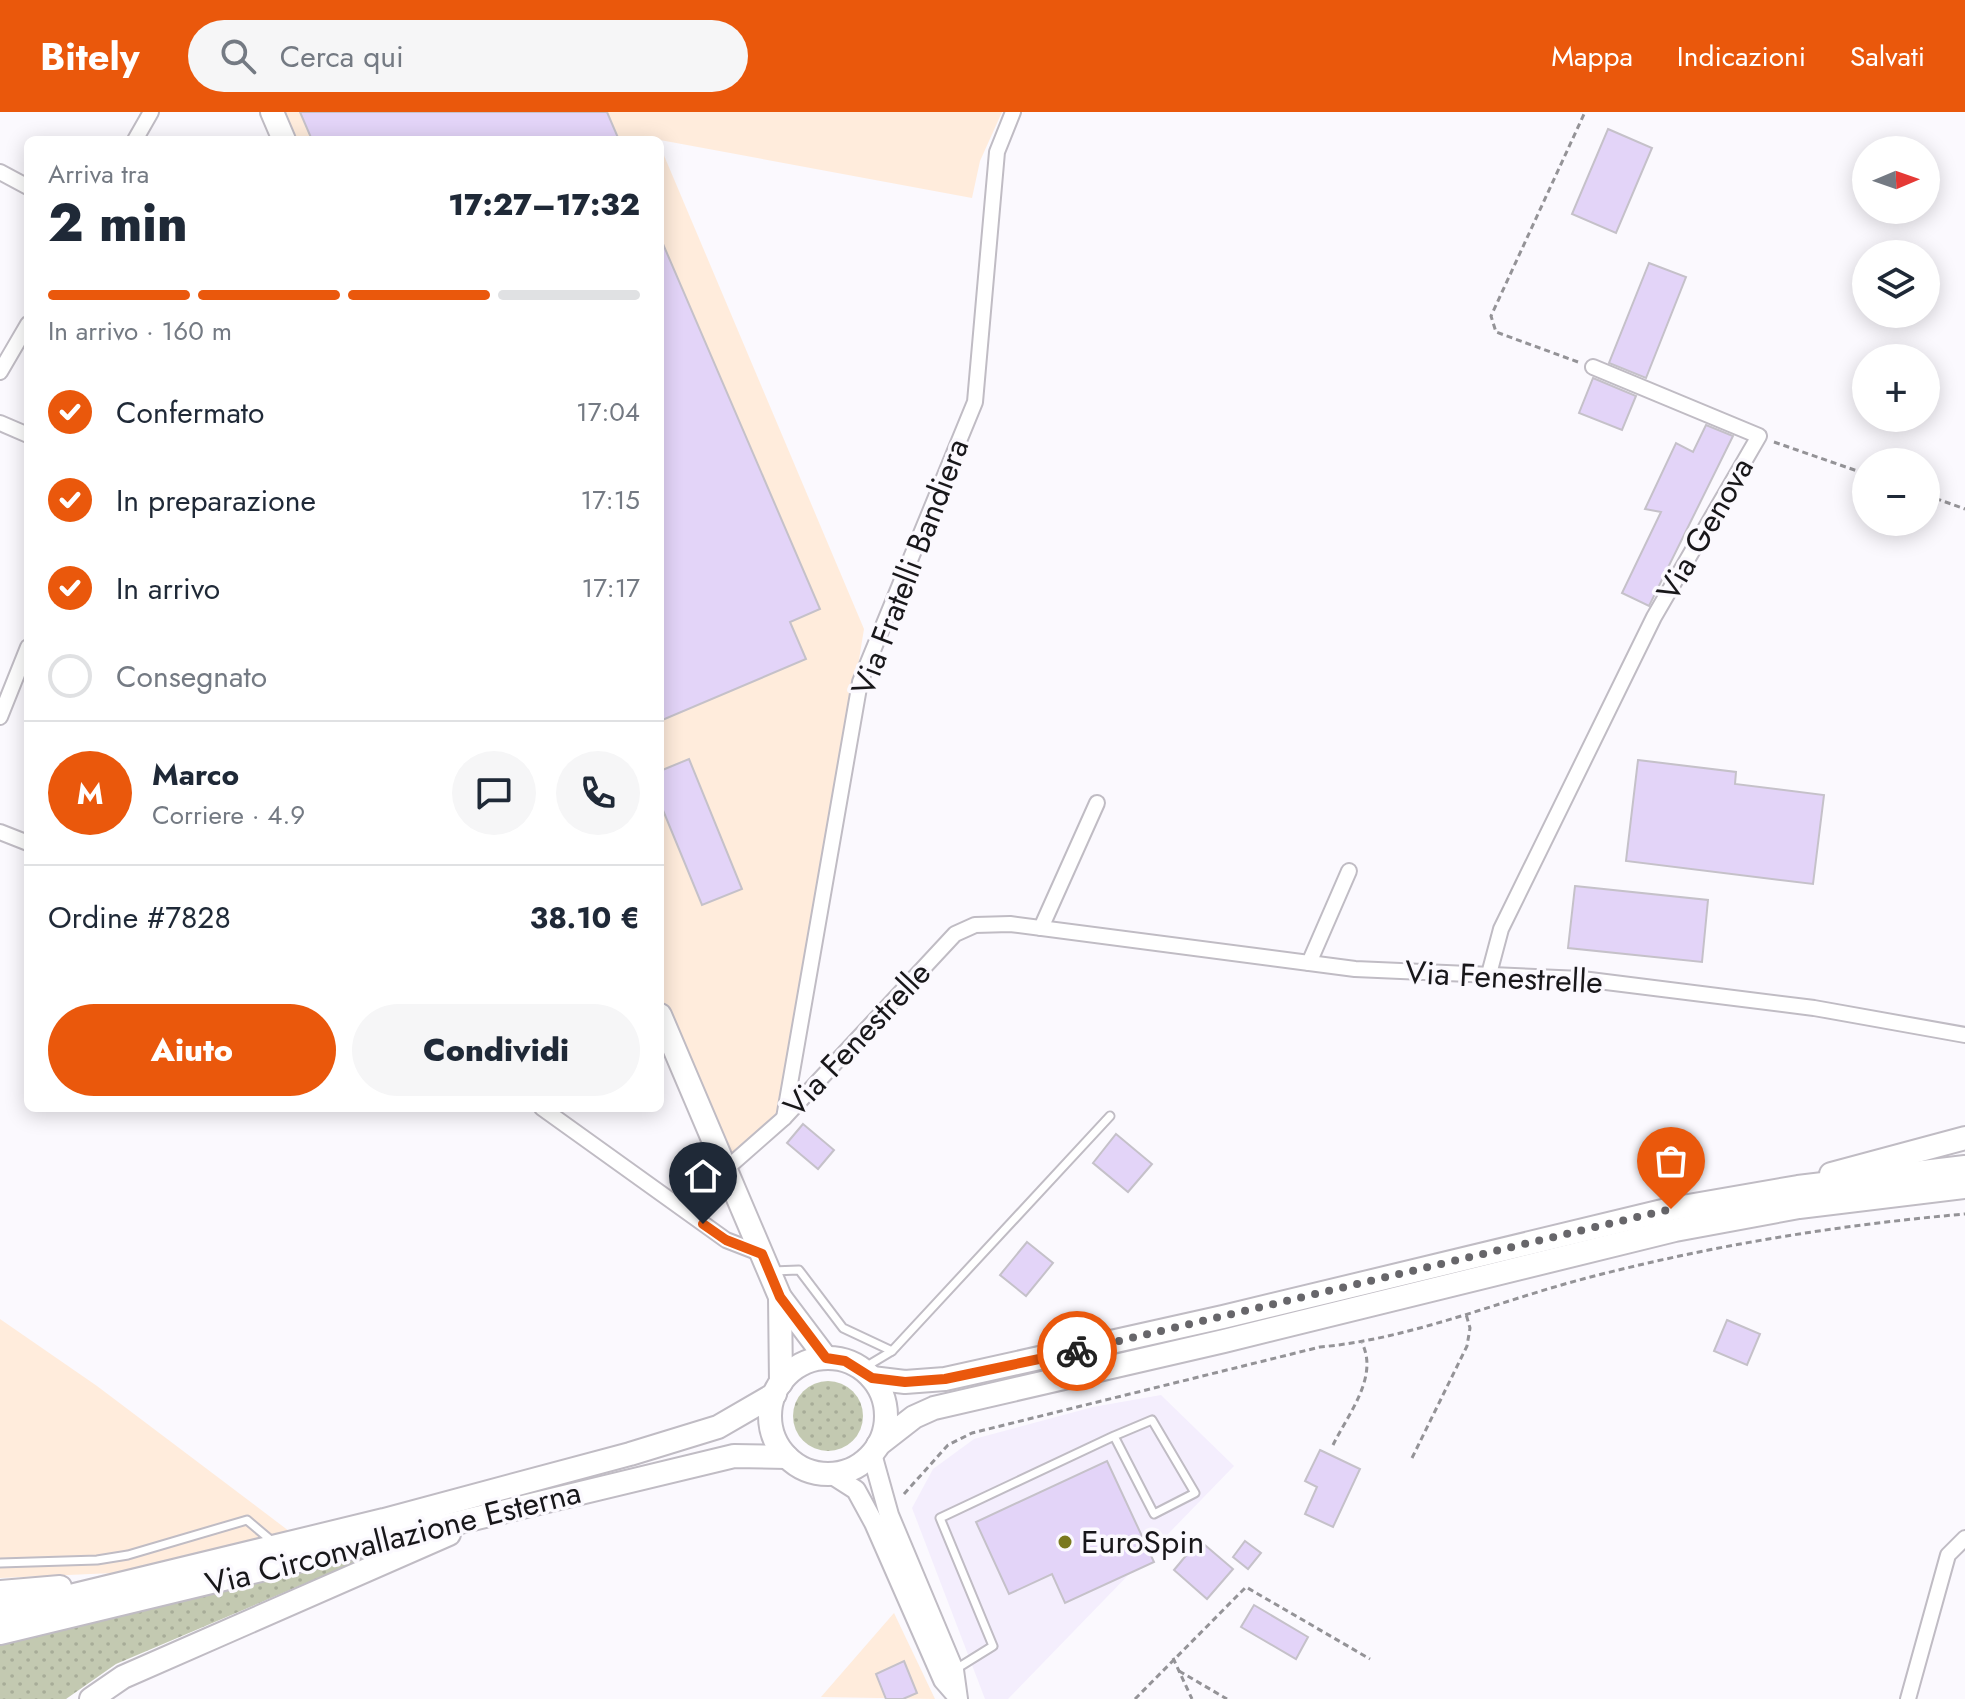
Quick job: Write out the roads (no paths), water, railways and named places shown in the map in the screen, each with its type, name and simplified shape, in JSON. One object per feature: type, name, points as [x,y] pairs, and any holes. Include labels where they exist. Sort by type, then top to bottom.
[{"type":"main road","points":[[272,112],[282,136]]},
{"type":"main road","points":[[664,1024],[780,1297],[826,1358]]},
{"type":"main road","points":[[1798,1187],[1856,1165],[1965,1138]]},
{"type":"main road","points":[[778,1389],[804,1363],[826,1358],[845,1361],[867,1374],[905,1382],[945,1379],[1671,1209],[1798,1187],[1965,1167]]},
{"type":"main road","points":[[780,1297],[778,1389],[771,1425],[787,1457],[801,1467],[831,1474],[851,1470],[914,1417],[934,1408],[1224,1341],[1675,1230],[1799,1207],[1965,1187]]},
{"type":"main road","points":[[867,1374],[885,1408],[886,1423],[875,1449]]},
{"type":"main road","name":"Via Circonvallazione Esterna","points":[[0,1613],[278,1546],[630,1454],[718,1427],[778,1389]]},
{"type":"main road","name":"Via Circonvallazione Esterna","points":[[0,1633],[734,1456],[787,1457]]},
{"type":"main road","points":[[91,1699],[123,1677],[399,1559],[482,1518]]},
{"type":"main road","points":[[0,1592],[133,1581]]},
{"type":"street","points":[[137,136],[151,112]]},
{"type":"street","name":"Via Fratelli Bandiera","points":[[784,1118],[860,682],[975,402],[997,152],[1013,112]]},
{"type":"street","points":[[0,172],[24,185]]},
{"type":"street","points":[[0,372],[24,331]]},
{"type":"street","name":"Via Genova","points":[[1489,974],[1501,929],[1654,617],[1759,436],[1593,367]]},
{"type":"street","points":[[0,423],[24,433]]},
{"type":"street","points":[[0,717],[24,657]]},
{"type":"street","points":[[1041,928],[1097,803]]},
{"type":"street","points":[[0,832],[24,841]]},
{"type":"street","points":[[1309,963],[1349,871]]},
{"type":"street","name":"Via Fenestrelle","points":[[726,1169],[784,1118],[955,934],[975,925],[1041,928],[1355,969],[1582,979],[1814,1008],[1965,1035]]},
{"type":"street","points":[[548,1112],[726,1240],[766,1262]]},
{"type":"street","points":[[875,1449],[889,1515],[954,1670],[957,1697]]},
{"type":"street","points":[[831,1474],[856,1490],[874,1523],[943,1680],[957,1697]]},
{"type":"street","points":[[1908,1699],[1948,1555],[1961,1537],[1965,1538]]},
{"type":"lane","points":[[867,1374],[892,1351],[1110,1116]]},
{"type":"lane","points":[[766,1262],[799,1270],[843,1328],[892,1351]]},
{"type":"lane","points":[[954,1670],[993,1646],[940,1518],[1114,1436],[1152,1420],[1195,1493],[1154,1514],[1114,1436]]},
{"type":"lane","name":"Via Circonvallazione Esterna","points":[[0,1563],[97,1560],[128,1555],[247,1520],[278,1546]]},
{"type":"place","name":"EuroSpin","points":[[1065,1542]]}]
